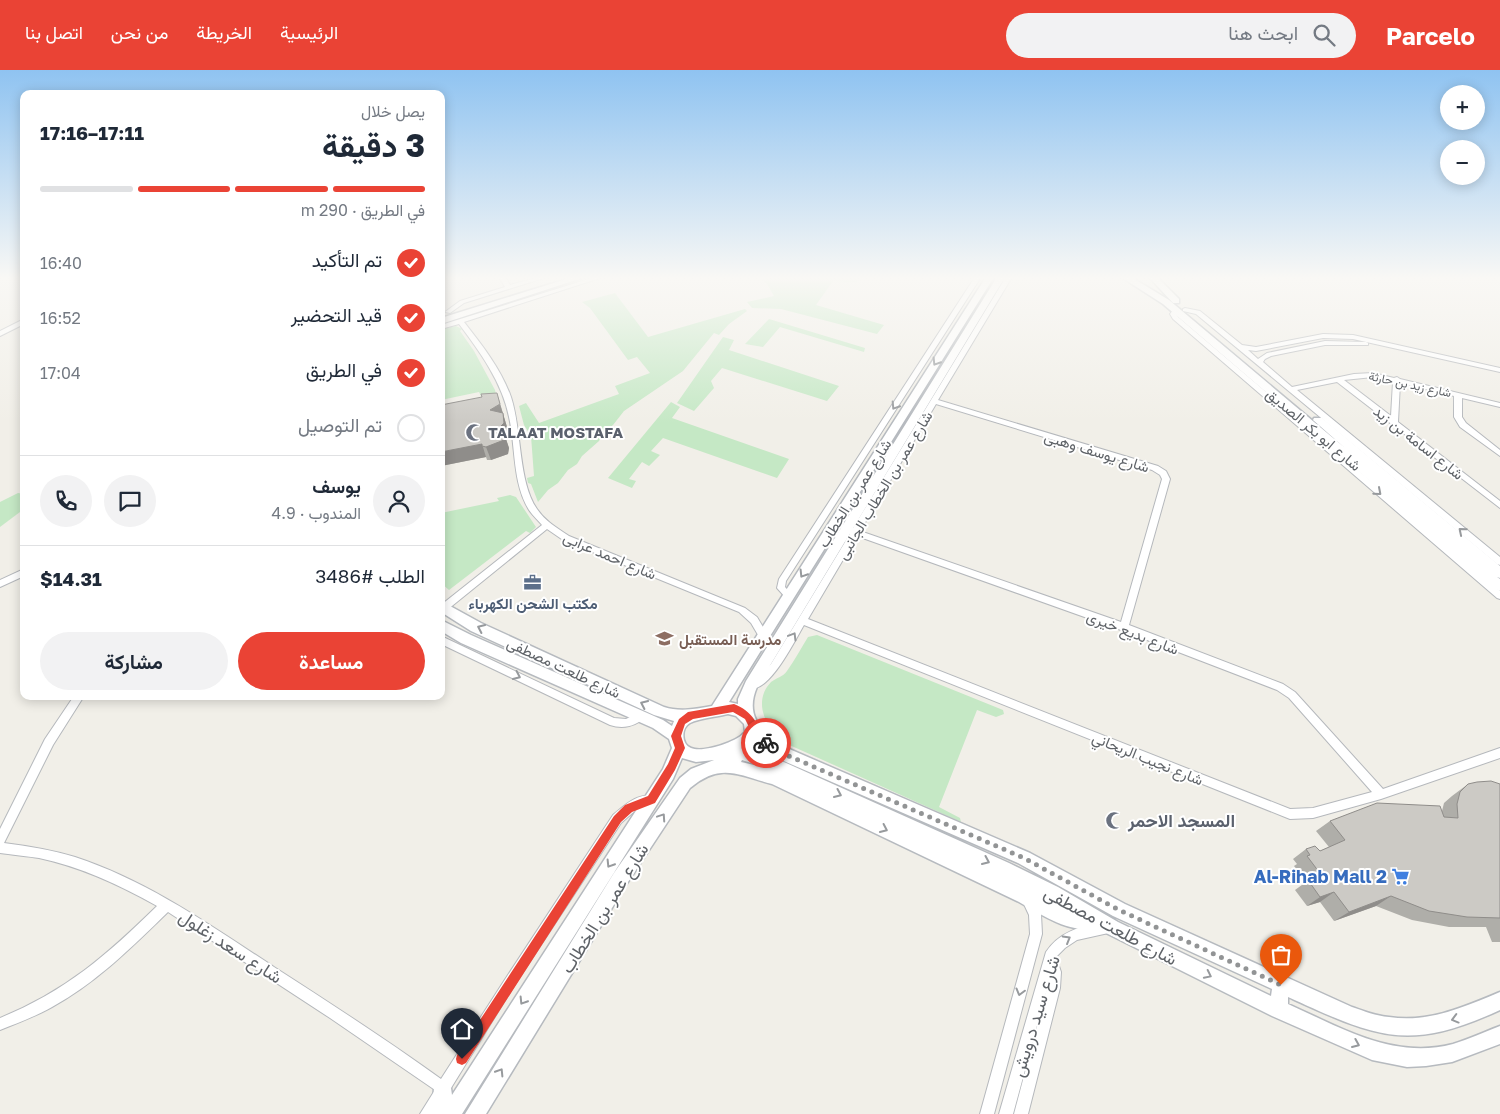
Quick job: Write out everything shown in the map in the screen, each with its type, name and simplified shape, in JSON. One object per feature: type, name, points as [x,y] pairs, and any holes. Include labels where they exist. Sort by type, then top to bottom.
[{"type":"street","points":[[0,334],[15,326]]},
{"type":"street","name":"شارع احمد عرابى","points":[[463,326],[488,360],[507,397],[525,494],[531,508],[546,526],[566,538],[742,610],[754,620],[764,637]]},
{"type":"street","name":"شارع عمر بن الخطاب الجانبى","points":[[789,596],[780,588],[782,582],[947,326]]},
{"type":"street","name":"شارع عمر بن الخطاب","points":[[749,719],[745,700],[751,685],[851,531],[903,426],[962,326]]},
{"type":"street","name":"شارع عمر بن الخطاب","points":[[717,710],[789,596],[969,326]]},
{"type":"street","name":"شارع عمر بن الخطاب الجانبى","points":[[751,685],[768,675],[774,667],[803,621],[851,531],[934,401],[979,326]]},
{"type":"street","points":[[1184,326],[1500,596]]},
{"type":"street","name":"شارع ابو بكر الصديق","points":[[1199,326],[1496,570],[1500,586]]},
{"type":"street","points":[[1214,326],[1291,389],[1496,570]]},
{"type":"street","points":[[1239,347],[1256,349],[1323,336],[1353,336],[1500,370]]},
{"type":"street","points":[[1259,363],[1262,358],[1269,354],[1325,343],[1348,342],[1374,346],[1500,375]]},
{"type":"street","name":"شارع زيد بن حارثة","points":[[1291,389],[1363,375],[1397,379],[1500,405]]},
{"type":"street","name":"شارع اسامة بن زيد","points":[[1338,379],[1500,506]]},
{"type":"street","points":[[1394,423],[1397,379]]},
{"type":"street","points":[[1458,394],[1458,417],[1463,425],[1500,454]]},
{"type":"street","name":"شارع يوسف وهبى","points":[[934,401],[1155,468],[1162,473],[1166,479],[1124,627]]},
{"type":"street","points":[[445,605],[546,526]]},
{"type":"street","name":"شارع بديع خيرى","points":[[851,531],[1124,627],[1273,684],[1292,695],[1381,794]]},
{"type":"street","points":[[0,584],[20,574]]},
{"type":"street","name":"شارع طلعت مصطفى","points":[[445,608],[476,626],[659,712],[691,715],[734,708],[749,719],[763,740],[775,750],[1024,858],[1119,910],[1350,1016],[1396,1028],[1412,1028],[1439,1024],[1500,1002]]},
{"type":"street","name":"شارع نجيب الريحاني","points":[[803,621],[1290,814],[1313,813],[1381,794],[1500,753]]},
{"type":"street","name":"شارع طلعت مصطفى","points":[[445,627],[658,724],[688,754],[698,756],[720,751],[770,763],[1004,869],[1052,893],[1105,924],[1278,1010],[1372,1051],[1407,1058],[1452,1053],[1500,1035]]},
{"type":"street","points":[[445,642],[613,722],[627,723],[640,716]]},
{"type":"street","points":[[554,678],[563,666]]},
{"type":"street","points":[[0,840],[49,742],[76,700]]},
{"type":"street","name":"شارع عمر بن الخطاب","points":[[451,1114],[672,767],[678,742],[678,726],[691,715]]},
{"type":"street","points":[[720,751],[744,744],[751,736],[749,719]]},
{"type":"street","points":[[720,751],[1072,920],[1105,924]]},
{"type":"street","name":"شارع عمر بن الخطاب","points":[[475,1114],[620,879],[685,783],[706,768],[722,765],[739,767],[772,777]]},
{"type":"street","points":[[427,1114],[508,985],[618,819],[628,808],[651,800]]},
{"type":"street","name":"شارع سعد زغلول","points":[[0,848],[40,852],[70,860],[112,876],[167,904],[379,1043],[443,1088]]},
{"type":"street","name":"شارع سيد درويش","points":[[987,1114],[1037,928],[1035,914],[1025,896]]},
{"type":"street","points":[[0,1024],[31,1012],[65,993],[89,976],[122,949],[167,904]]},
{"type":"street","name":"شارع سيد درويش","points":[[1006,1114],[1050,956],[1060,943],[1079,933],[1105,924]]},
{"type":"street","points":[[1021,1114],[1054,988],[1055,972],[1050,956]]},
{"type":"street","points":[[1278,1010],[1281,985]]},
{"type":"street","points":[[442,1114],[443,1088]]},
{"type":"green space","points":[[456,326],[462,329],[460,331],[474,351],[496,394],[482,398],[479,392],[445,399],[445,328]]},
{"type":"green space","points":[[603,326],[640,326],[648,337],[687,326],[727,326],[719,335],[714,333],[683,371],[624,411],[613,425],[604,432],[599,441],[538,502],[527,478],[534,476],[531,436],[524,425],[519,406],[526,403],[539,423],[619,394],[615,386],[650,373],[637,357],[628,360]]},
{"type":"green space","points":[[763,326],[791,326],[865,348],[864,352],[780,327],[763,347],[745,344]]},
{"type":"green space","points":[[845,326],[883,326],[877,334]]},
{"type":"green space","points":[[723,337],[734,340],[729,350],[839,386],[827,401],[722,368],[711,381],[714,388],[694,411],[677,403]]},
{"type":"green space","points":[[671,402],[680,407],[672,418],[789,459],[777,478],[663,438],[651,451],[660,455],[649,466],[642,462],[629,479],[636,481],[632,488],[608,478]]},
{"type":"green space","points":[[20,493],[20,512],[0,527],[0,502]]},
{"type":"green space","points":[[510,495],[516,497],[536,527],[530,533],[526,531],[449,590],[445,586],[445,512],[499,501],[497,498]]},
{"type":"green space","points":[[817,635],[1003,710],[1004,714],[996,717],[977,710],[939,807],[960,818],[961,822],[785,743],[772,730],[767,723],[762,706],[765,690],[771,682],[785,673],[808,637]]},
{"type":"building","name":"TALAAT MOSTAFA","points":[[497,393],[500,404],[490,410],[503,413],[504,423],[497,430],[505,434],[504,440],[486,447],[482,446],[482,444],[445,451],[445,404],[482,397],[481,394]]},
{"type":"building","name":"Al-Rihab Mall 2","points":[[1491,781],[1500,784],[1500,918],[1467,917],[1429,911],[1391,896],[1349,912],[1334,892],[1320,897],[1308,880],[1322,876],[1307,856],[1310,855],[1306,849],[1315,846],[1320,851],[1345,840],[1330,821],[1377,803],[1440,806],[1444,817],[1458,818],[1457,804],[1460,792],[1468,784]]},
{"type":"way so far","points":[[766,743],[775,750],[1024,858],[1119,910],[1281,985]]},
{"type":"place","name":"TALAAT MOSTAFA","points":[[474,432]]},
{"type":"place","name":"مكتب الشحن الكهرباء","points":[[533,582]]},
{"type":"place","name":"مدرسة المستقبل","points":[[665,639]]},
{"type":"place","name":"المسجد الاحمر","points":[[1114,820]]},
{"type":"place","name":"Al-Rihab Mall 2","points":[[1401,876]]},
{"type":"route","points":[[462,1059],[508,985],[622,813],[635,804],[651,800],[672,767],[680,748],[676,740],[678,726],[691,715],[734,708],[745,712],[749,716],[757,734],[766,743]]}]
